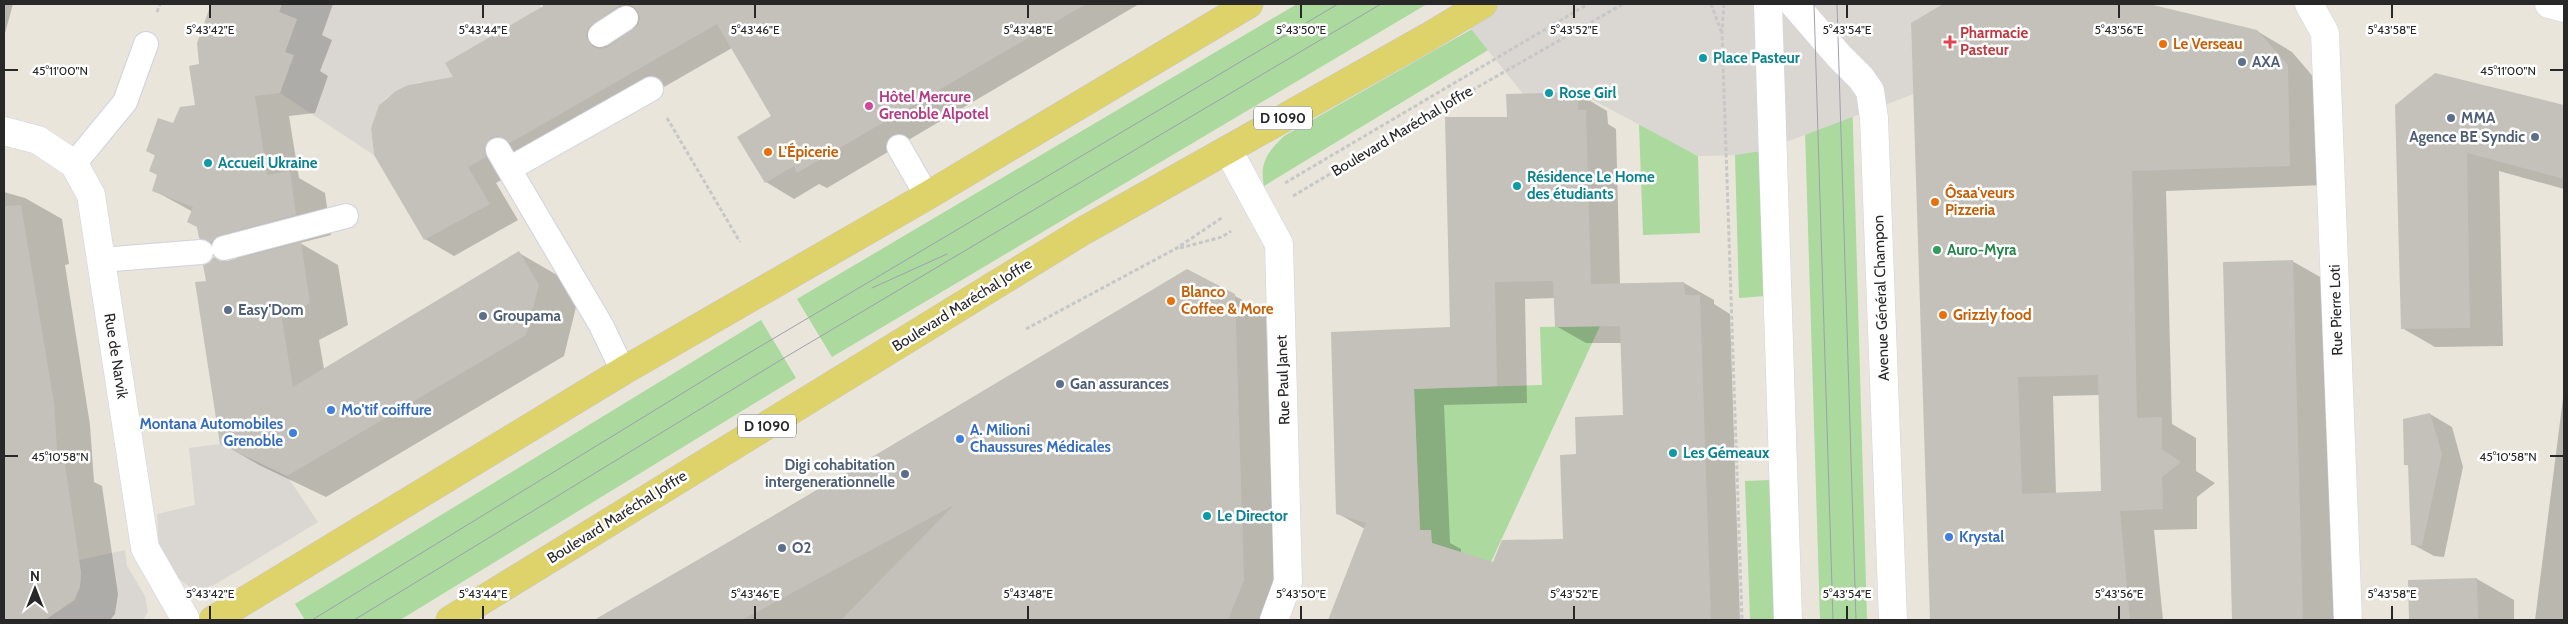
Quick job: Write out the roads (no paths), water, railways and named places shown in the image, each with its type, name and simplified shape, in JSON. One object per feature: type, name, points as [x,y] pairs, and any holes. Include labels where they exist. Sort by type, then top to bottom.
[{"type":"main road","points":[[213,620],[623,371],[926,196],[1249,4]]},
{"type":"main road","name":"Boulevard Maréchal Joffre","points":[[450,620],[1083,231],[1428,37],[1483,4]]},
{"type":"street","points":[[1428,37],[1455,4]]},
{"type":"street","points":[[1768,4],[1788,620]]},
{"type":"street","name":"Avenue Général Champon","points":[[1794,4],[1839,56],[1861,78],[1870,92],[1874,118],[1893,620]]},
{"type":"street","name":"Rue Pierre Loti","points":[[2309,4],[2325,33],[2348,620]]},
{"type":"street","points":[[2549,4],[2564,8]]},
{"type":"street","name":"Rue de Narvik","points":[[4,131],[38,140],[74,164],[91,195],[145,548],[186,620]]},
{"type":"street","name":"Rue Paul Janet","points":[[1228,150],[1279,244],[1288,582],[1274,620]]},
{"type":"lane","points":[[600,35],[626,18]]},
{"type":"lane","points":[[74,164],[125,102],[146,44]]},
{"type":"lane","points":[[623,371],[601,326],[503,159],[650,89]]},
{"type":"lane","points":[[899,147],[926,196]]},
{"type":"lane","points":[[101,260],[212,250],[346,216]]},
{"type":"tram line","points":[[312,620],[722,369],[1338,4]]},
{"type":"tram line","points":[[354,620],[784,358],[1381,4]]},
{"type":"tram line","points":[[1814,4],[1833,620]]},
{"type":"tram line","points":[[1837,4],[1856,620]]},
{"type":"tram line","points":[[872,288],[947,254]]},
{"type":"place","name":"Pharmacie Pasteur","points":[[1950,42]]},
{"type":"place","name":"Le Verseau","points":[[2163,44]]},
{"type":"place","name":"Place Pasteur","points":[[1703,58]]},
{"type":"place","name":"AXA","points":[[2242,62]]},
{"type":"place","name":"Rose Girl","points":[[1549,93]]},
{"type":"place","name":"Hôtel Mercure Grenoble Alpotel","points":[[869,106]]},
{"type":"place","name":"MMA","points":[[2451,118]]},
{"type":"place","name":"Agence BE Syndic","points":[[2535,137]]},
{"type":"place","name":"L'Épicerie","points":[[768,152]]},
{"type":"place","name":"Accueil Ukraine","points":[[208,163]]},
{"type":"place","name":"Résidence Le Home des étudiants","points":[[1517,186]]},
{"type":"place","name":"Ôsaa'veurs Pizzeria","points":[[1935,202]]},
{"type":"place","name":"Auro-Myra","points":[[1937,250]]},
{"type":"place","name":"Blanco Coffee & More","points":[[1171,301]]},
{"type":"place","name":"Easy'Dom","points":[[228,310]]},
{"type":"place","name":"Grizzly food","points":[[1943,315]]},
{"type":"place","name":"Groupama","points":[[483,316]]},
{"type":"place","name":"Gan assurances","points":[[1060,384]]},
{"type":"place","name":"Mo'tif coiffure","points":[[331,410]]},
{"type":"place","name":"Montana Automobiles Grenoble","points":[[293,433]]},
{"type":"place","name":"A. Milioni Chaussures Médicales","points":[[960,439]]},
{"type":"place","name":"Les Gémeaux","points":[[1673,453]]},
{"type":"place","name":"Digi cohabitation intergenerationnelle","points":[[905,474]]},
{"type":"place","name":"Le Director","points":[[1207,516]]},
{"type":"place","name":"Krystal","points":[[1949,537]]},
{"type":"place","name":"O2","points":[[782,548]]}]
